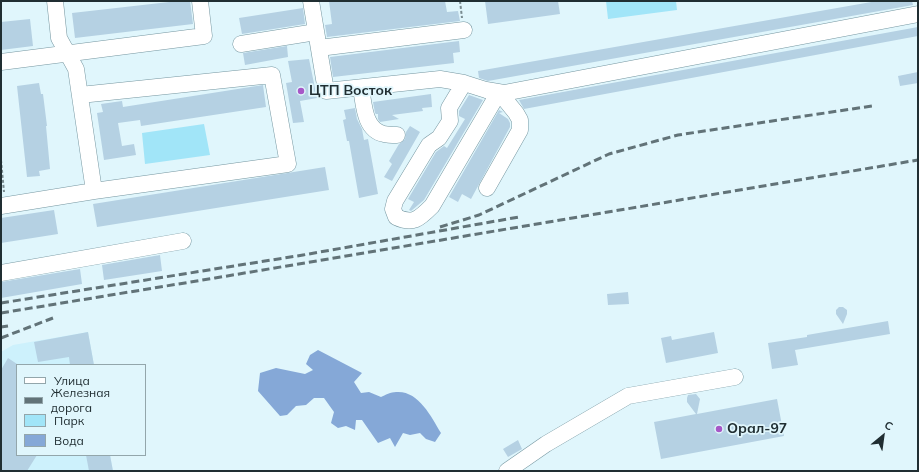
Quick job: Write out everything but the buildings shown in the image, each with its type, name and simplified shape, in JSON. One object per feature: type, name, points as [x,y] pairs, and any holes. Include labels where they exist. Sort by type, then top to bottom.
[{"type":"lane","points":[[55,1],[59,38],[76,69],[94,191]]},
{"type":"lane","points":[[1,62],[204,36],[200,1]]},
{"type":"lane","points":[[311,1],[326,91],[440,80],[464,83],[486,90],[504,92],[918,14]]},
{"type":"lane","points":[[319,48],[464,30]]},
{"type":"lane","points":[[241,44],[316,32]]},
{"type":"lane","points":[[3,206],[94,191],[288,164],[272,75],[80,95]]},
{"type":"lane","points":[[464,83],[449,108],[450,121],[439,138],[430,146],[395,201],[393,209],[396,217],[411,221],[420,218],[432,206],[499,92]]},
{"type":"lane","points":[[361,88],[367,120],[373,129],[382,134],[396,135]]},
{"type":"lane","points":[[487,188],[520,130],[520,120],[516,112],[499,92]]},
{"type":"lane","points":[[1,273],[182,241]]},
{"type":"lane","points":[[507,471],[546,444],[628,396],[735,377]]},
{"type":"path","points":[[1,160],[3,206]]},
{"type":"shaded area","points":[[88,332],[94,364],[16,364],[16,456],[110,456],[113,471],[1,471],[1,352],[13,345]]},
{"type":"green space","points":[[606,1],[676,1],[677,10],[608,19]]},
{"type":"green space","points":[[204,124],[210,155],[145,164],[142,133]]},
{"type":"water","points":[[318,350],[362,373],[354,382],[361,393],[369,392],[381,397],[392,392],[404,392],[411,395],[423,405],[441,433],[435,442],[426,439],[420,433],[410,435],[403,433],[395,447],[390,438],[378,443],[362,420],[356,420],[355,430],[346,426],[338,428],[331,423],[334,412],[324,398],[314,398],[306,405],[296,406],[287,415],[280,416],[258,391],[260,373],[276,368],[305,374],[313,370],[306,364],[310,355]]},
{"type":"railway","points":[[440,227],[479,215],[609,154],[678,135],[872,106]]},
{"type":"railway","points":[[1,313],[918,160]]},
{"type":"railway","points":[[1,303],[303,255],[519,217]]},
{"type":"railway","points":[[1,338],[53,318]]},
{"type":"railway","points":[[1,327],[8,326]]},
{"type":"place","name":"ЦТП Восток","points":[[301,91]]},
{"type":"place","name":"Орал-97","points":[[719,429]]}]
